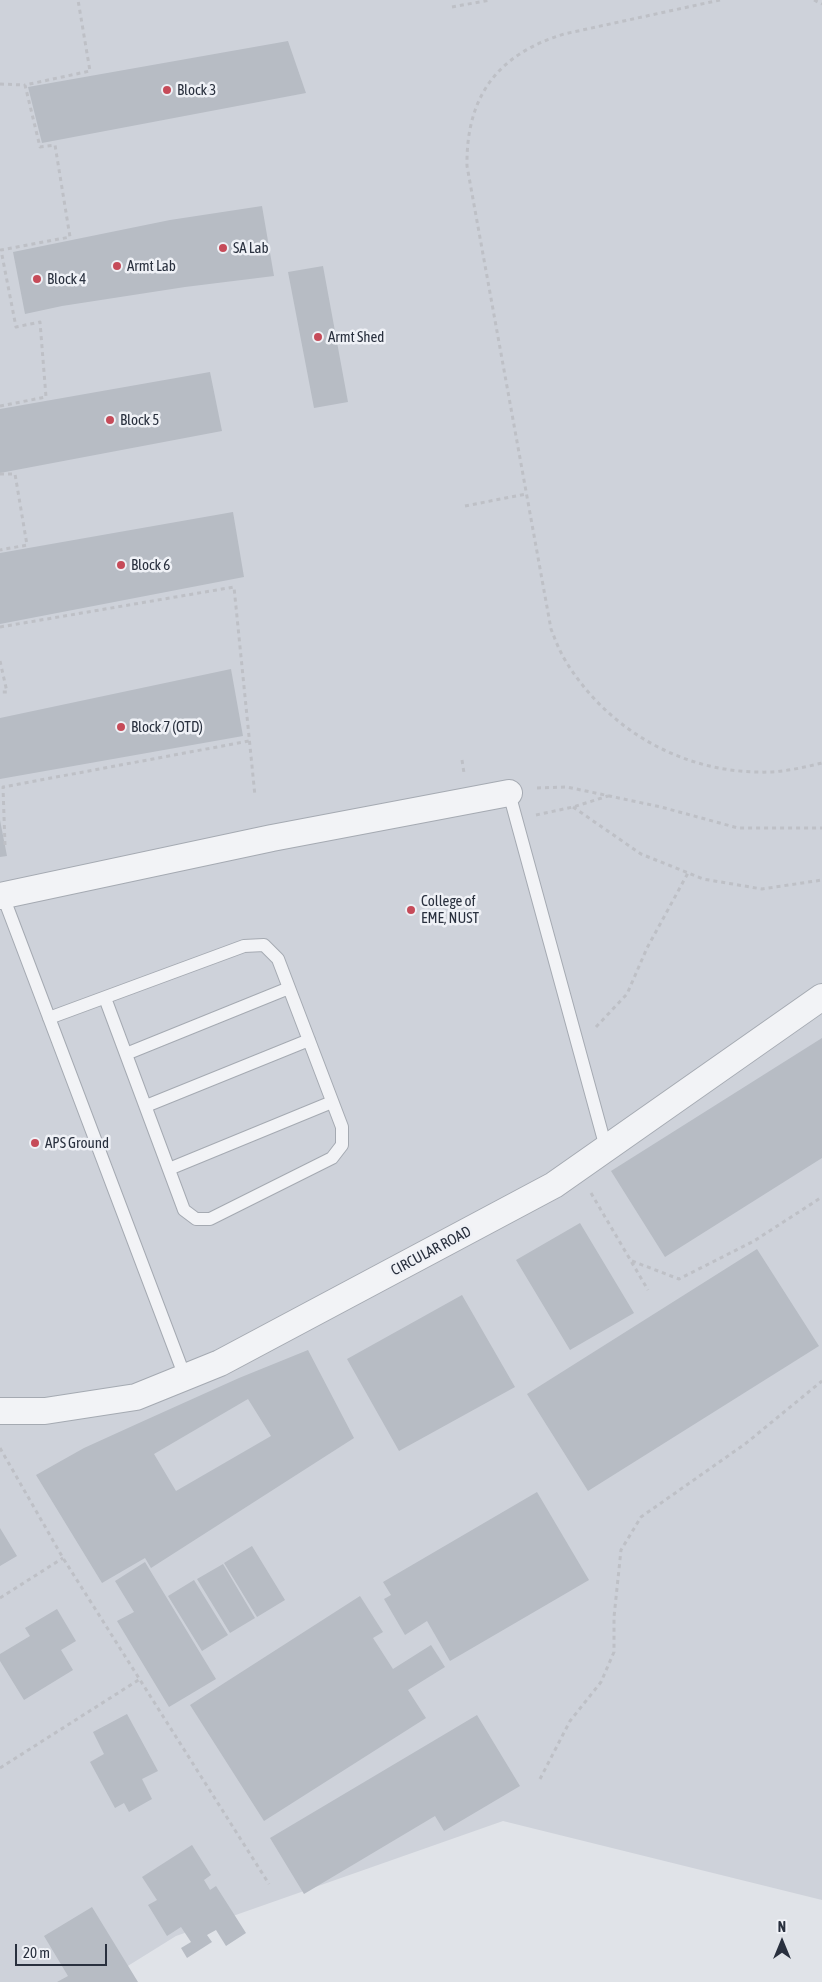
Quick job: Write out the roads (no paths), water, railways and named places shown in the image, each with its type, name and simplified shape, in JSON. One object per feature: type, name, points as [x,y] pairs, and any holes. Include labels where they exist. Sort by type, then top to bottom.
[{"type":"street","points":[[1,896],[272,838],[510,794]]},
{"type":"street","name":"CIRCULAR ROAD","points":[[0,1411],[45,1411],[136,1396],[220,1363],[554,1185],[822,997]]},
{"type":"lane","points":[[510,794],[606,1148]]},
{"type":"lane","points":[[1,896],[185,1377]]},
{"type":"lane","points":[[49,1018],[244,946],[264,946],[278,959],[342,1127],[342,1145],[332,1158],[210,1219],[196,1219],[184,1210],[105,998]]},
{"type":"lane","points":[[126,1054],[289,988]]},
{"type":"lane","points":[[146,1106],[309,1040]]},
{"type":"lane","points":[[169,1169],[332,1102]]},
{"type":"place","name":"Block 3","points":[[167,90]]},
{"type":"place","name":"SA Lab","points":[[223,248]]},
{"type":"place","name":"Armt Lab","points":[[117,266]]},
{"type":"place","name":"Block 4","points":[[37,279]]},
{"type":"place","name":"Armt Shed","points":[[318,337]]},
{"type":"place","name":"Block 5","points":[[110,420]]},
{"type":"place","name":"Block 6","points":[[121,565]]},
{"type":"place","name":"Block 7 (OTD)","points":[[121,727]]},
{"type":"place","name":"College of EME, NUST","points":[[411,910]]},
{"type":"place","name":"APS Ground","points":[[35,1143]]}]
